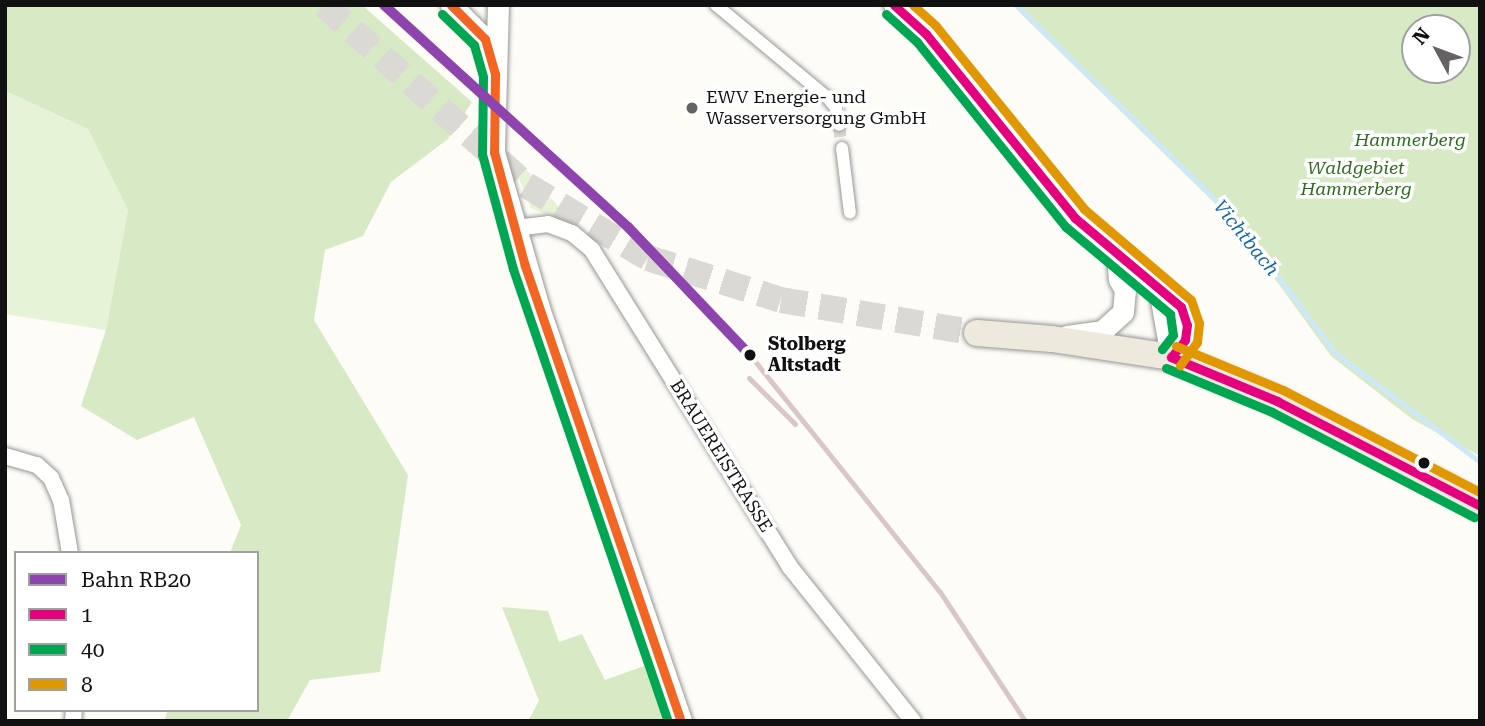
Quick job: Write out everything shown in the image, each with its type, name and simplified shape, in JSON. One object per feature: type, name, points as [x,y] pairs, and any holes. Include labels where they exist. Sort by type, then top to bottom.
[{"type":"main road","points":[[977,333],[1052,338],[1171,357],[1277,401],[1480,506]]},
{"type":"street","points":[[451,5],[485,39],[495,75]]},
{"type":"street","points":[[498,5],[494,152],[539,308],[681,721]]},
{"type":"street","points":[[716,5],[828,98],[836,108],[839,125]]},
{"type":"street","points":[[894,5],[926,34],[1041,180],[1117,256],[1160,293],[1171,357]]},
{"type":"street","points":[[842,148],[850,213]]},
{"type":"street","name":"BRAUEREISTRASSE","points":[[516,229],[548,224],[572,233],[592,250],[790,567],[913,721]]},
{"type":"street","points":[[1052,338],[1102,331],[1114,325],[1127,303],[1117,256]]},
{"type":"street","points":[[5,456],[37,464],[51,478],[61,500],[70,551]]},
{"type":"green space","points":[[5,5],[362,5],[472,102],[448,139],[391,182],[363,236],[325,250],[314,320],[408,475],[380,672],[310,680],[287,721],[164,721],[167,712],[259,712],[259,551],[231,551],[241,525],[194,417],[137,440],[81,406],[106,330],[128,210],[88,129],[5,91]]},
{"type":"green space","name":"Waldgebiet Hammerberg","points":[[1012,5],[1480,5],[1480,456],[1412,419],[1331,356],[1233,221]]},
{"type":"green space","points":[[5,91],[88,129],[128,210],[106,330],[5,314]]},
{"type":"green space","points":[[508,152],[518,160],[576,227],[531,208]]},
{"type":"green space","points":[[502,607],[548,611],[559,642],[582,634],[605,680],[644,666],[667,721],[528,721],[539,701]]},
{"type":"waterway","name":"Vichtbach","points":[[1016,5],[1235,219],[1335,353],[1480,462]]},
{"type":"tunnel","points":[[324,5],[526,185],[648,258],[781,300],[977,333]]},
{"type":"tunnel","points":[[839,125],[842,148]]},
{"type":"railway","points":[[750,355],[940,592],[1025,721]]},
{"type":"railway","points":[[749,378],[795,424]]},
{"type":"rail line","name":"RB20","points":[[384,5],[628,227],[750,355]]},
{"type":"transit line","points":[[451,5],[485,39],[495,75],[494,152],[525,266],[681,721]]},
{"type":"transit line","name":"1","points":[[894,5],[926,34],[1075,218],[1181,307],[1187,325],[1185,340],[1171,357]]},
{"type":"transit line","name":"8","points":[[913,5],[936,26],[1084,209],[1191,300],[1199,323],[1197,342],[1180,365]]},
{"type":"transit line","name":"40","points":[[442,14],[474,45],[483,77],[482,154],[513,269],[668,721]]},
{"type":"transit line","name":"40","points":[[886,14],[917,42],[1066,227],[1170,314],[1173,335],[1162,349]]},
{"type":"transit line","name":"8","points":[[1176,346],[1283,390],[1480,492]]},
{"type":"transit line","name":"1","points":[[1171,357],[1277,401],[1480,506]]},
{"type":"transit line","name":"40","points":[[1166,368],[1272,412],[1474,517]]},
{"type":"place","name":"EWV Energie- und Wasserversorgung GmbH","points":[[692,108]]},
{"type":"place","name":"Stolberg Altstadt","points":[[750,355]]},
{"type":"park label","name":"Hammerberg","points":[[1410,140]]}]
